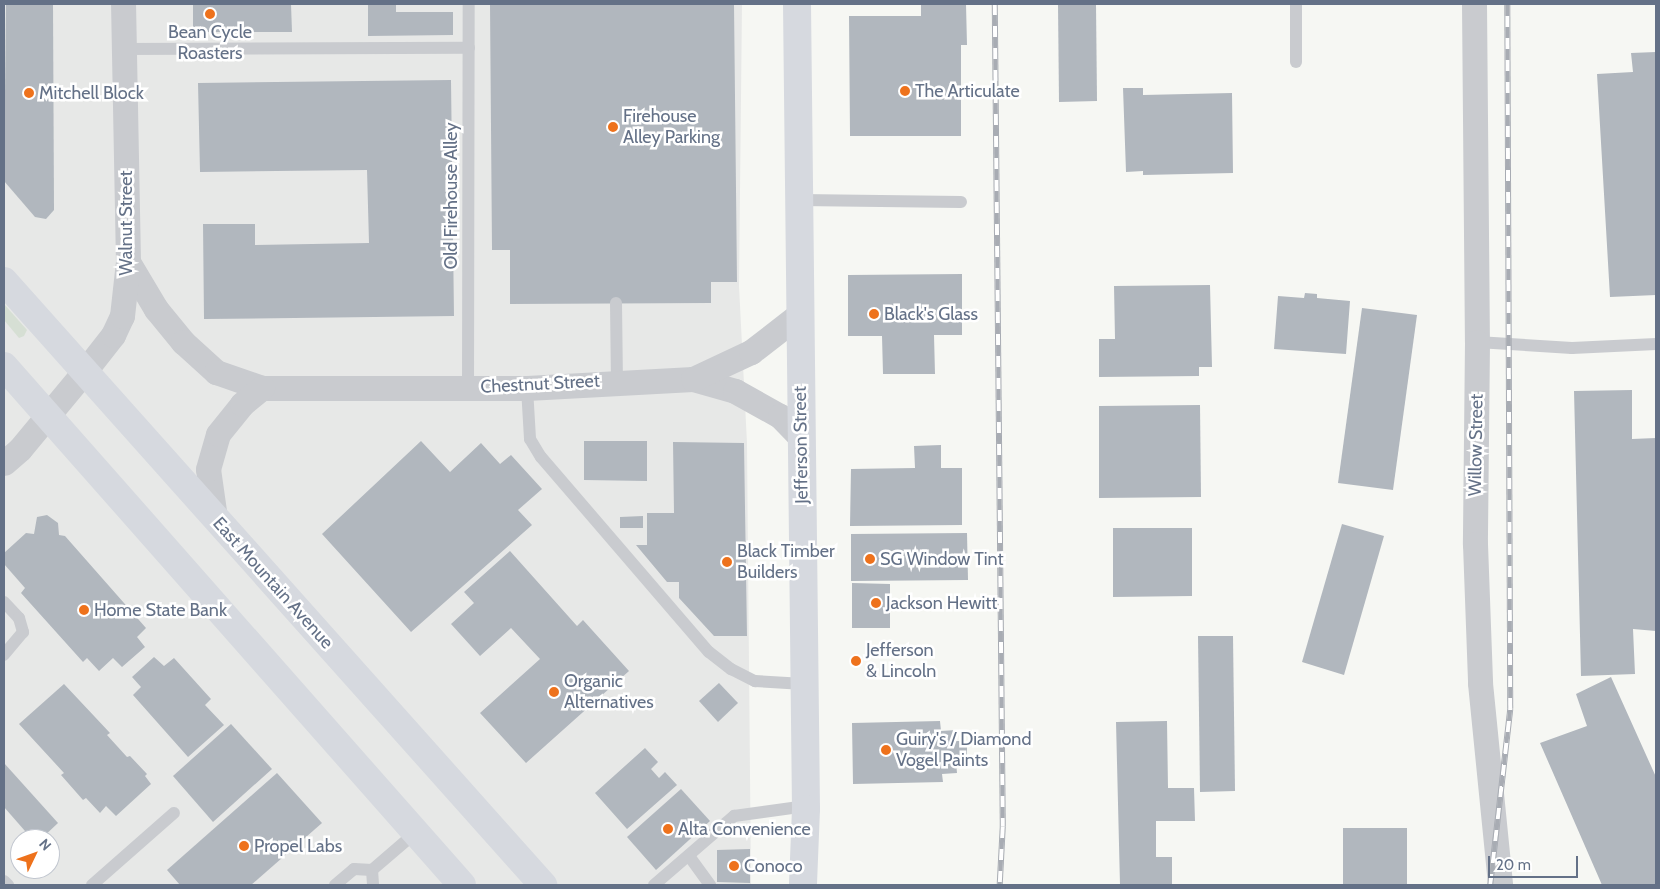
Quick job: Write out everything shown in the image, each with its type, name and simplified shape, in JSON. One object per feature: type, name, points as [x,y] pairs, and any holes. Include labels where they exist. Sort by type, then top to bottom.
[{"type":"main road","name":"Jefferson Street","points":[[797,4],[806,806],[803,885]]},
{"type":"main road","name":"East Mountain Avenue","points":[[4,281],[543,885]]},
{"type":"main road","points":[[4,366],[462,885]]},
{"type":"street","name":"Walnut Street","points":[[4,463],[48,417],[112,335],[122,316],[128,262],[123,4]]},
{"type":"street","name":"Willow Street","points":[[1474,4],[1477,342],[1475,544],[1480,683],[1500,885]]},
{"type":"street","name":"Chestnut Street","points":[[128,262],[156,309],[182,342],[216,372],[262,388],[527,388],[617,381],[693,379],[736,391],[780,416],[801,438]]},
{"type":"street","points":[[693,379],[751,352],[800,314]]},
{"type":"street","points":[[215,518],[208,469],[218,434],[242,404],[262,388]]},
{"type":"lane","name":"Old Firehouse Alley","points":[[468,387],[469,4]]},
{"type":"lane","points":[[1296,4],[1296,62]]},
{"type":"lane","points":[[124,49],[469,48]]},
{"type":"lane","points":[[800,200],[961,202]]},
{"type":"lane","points":[[616,303],[617,381]]},
{"type":"lane","points":[[1477,342],[1572,348],[1656,344]]},
{"type":"lane","points":[[527,388],[530,439],[541,457],[708,652],[731,669],[755,681],[804,684]]},
{"type":"lane","points":[[4,602],[18,618],[23,632],[4,655]]},
{"type":"lane","points":[[654,885],[734,816],[806,806]]},
{"type":"lane","points":[[92,885],[174,813]]},
{"type":"lane","points":[[335,885],[354,869],[372,870],[415,833]]},
{"type":"lane","points":[[689,856],[710,885]]},
{"type":"lane","points":[[372,870],[373,885]]},
{"type":"lane","points":[[4,881],[8,885]]},
{"type":"shaded area","points":[[4,4],[742,4],[739,286],[747,443],[751,885],[4,885]]},
{"type":"shaded area","points":[[4,304],[27,330],[24,336],[19,338],[4,320]]},
{"type":"building","name":"Mitchell Block","points":[[6,4],[53,4],[54,210],[46,219],[35,217],[4,181]]},
{"type":"building","points":[[193,4],[291,4],[292,32],[193,32]]},
{"type":"building","points":[[368,4],[396,4],[396,12],[453,12],[453,35],[368,36]]},
{"type":"building","name":"Firehouse Alley Parking","points":[[490,4],[734,4],[737,282],[711,282],[711,303],[510,304],[510,250],[492,250]]},
{"type":"building","name":"The Articulate","points":[[921,4],[966,4],[967,45],[961,45],[961,136],[850,136],[849,16],[921,16]]},
{"type":"building","points":[[1058,4],[1096,4],[1097,101],[1059,102]]},
{"type":"building","points":[[1656,52],[1656,295],[1610,297],[1597,74],[1633,72],[1631,53]]},
{"type":"building","points":[[451,80],[454,316],[204,319],[203,224],[255,224],[255,245],[369,243],[367,170],[200,172],[198,83]]},
{"type":"building","points":[[1123,88],[1143,88],[1143,95],[1232,93],[1233,173],[1143,175],[1143,171],[1126,172]]},
{"type":"building","points":[[962,274],[962,335],[934,335],[935,374],[883,374],[882,336],[848,336],[848,275]]},
{"type":"building","points":[[1210,285],[1212,367],[1199,367],[1199,376],[1099,377],[1099,339],[1115,339],[1114,286]]},
{"type":"building","points":[[1305,293],[1317,294],[1317,298],[1350,301],[1346,354],[1274,349],[1278,296],[1304,298]]},
{"type":"building","points":[[1362,308],[1417,315],[1393,490],[1338,483]]},
{"type":"building","points":[[1632,390],[1632,439],[1656,438],[1656,631],[1633,629],[1635,674],[1581,676],[1574,391]]},
{"type":"building","points":[[1200,405],[1201,497],[1099,498],[1099,406]]},
{"type":"building","points":[[421,441],[450,472],[481,443],[500,464],[511,455],[542,489],[518,510],[532,525],[411,632],[322,534]]},
{"type":"building","points":[[584,441],[647,441],[647,481],[584,480]]},
{"type":"building","points":[[673,442],[744,443],[747,636],[714,636],[679,598],[679,582],[667,582],[636,545],[647,545],[647,513],[674,513]]},
{"type":"building","points":[[941,445],[941,468],[962,468],[962,525],[850,526],[851,469],[915,468],[914,446]]},
{"type":"building","name":"Home State Bank","points":[[47,515],[58,523],[59,535],[65,536],[146,628],[137,637],[145,647],[122,667],[113,658],[99,671],[87,658],[83,662],[21,593],[25,588],[4,564],[4,553],[26,533],[34,534],[37,517]]},
{"type":"building","points":[[643,516],[643,528],[620,528],[620,517]]},
{"type":"building","points":[[1342,524],[1384,536],[1344,675],[1302,662]]},
{"type":"building","points":[[1113,528],[1192,528],[1192,596],[1113,597]]},
{"type":"building","points":[[967,533],[968,580],[851,581],[851,534]]},
{"type":"building","points":[[510,551],[577,626],[583,620],[629,671],[526,763],[480,713],[540,659],[511,628],[480,656],[451,624],[474,603],[464,592]]},
{"type":"building","points":[[852,583],[890,584],[890,628],[852,628]]},
{"type":"building","points":[[1198,636],[1233,636],[1235,791],[1200,792]]},
{"type":"building","points":[[154,657],[164,666],[174,658],[211,699],[205,705],[224,725],[188,757],[133,695],[141,687],[132,677]]},
{"type":"building","points":[[1611,677],[1656,777],[1656,885],[1602,885],[1540,743],[1587,726],[1576,694]]},
{"type":"building","points":[[719,683],[738,703],[718,722],[699,701]]},
{"type":"building","points":[[64,684],[110,733],[107,735],[127,757],[130,756],[147,774],[145,776],[151,784],[116,816],[106,806],[100,813],[86,798],[83,800],[61,775],[64,773],[19,724]]},
{"type":"building","points":[[940,721],[941,731],[956,730],[956,741],[967,741],[967,762],[956,762],[957,773],[942,774],[943,782],[853,784],[852,723]]},
{"type":"building","points":[[1167,721],[1168,788],[1194,788],[1195,821],[1156,821],[1156,857],[1172,857],[1172,885],[1120,885],[1116,722]]},
{"type":"building","points":[[231,724],[272,769],[213,822],[173,776]]},
{"type":"building","points":[[645,748],[658,762],[651,769],[659,778],[665,772],[677,785],[627,829],[595,793]]},
{"type":"building","points":[[4,763],[58,823],[52,829],[23,829],[4,807]]},
{"type":"building","name":"Propel Labs","points":[[277,773],[322,823],[251,885],[180,885],[167,870]]},
{"type":"building","name":"Alta Convenience","points":[[681,789],[710,821],[656,870],[627,837]]},
{"type":"building","points":[[1343,828],[1407,828],[1407,885],[1343,885]]},
{"type":"building","name":"Conoco","points":[[750,849],[750,883],[717,882],[717,850]]},
{"type":"railway","points":[[995,4],[1003,827],[1000,885]]},
{"type":"railway","points":[[1490,885],[1510,709],[1507,4]]},
{"type":"place","name":"Bean Cycle Roasters","points":[[210,14]]},
{"type":"place","name":"The Articulate","points":[[905,91]]},
{"type":"place","name":"Mitchell Block","points":[[29,93]]},
{"type":"place","name":"Firehouse Alley Parking","points":[[613,127]]},
{"type":"place","name":"Black's Glass","points":[[874,314]]},
{"type":"place","name":"SG Window Tint","points":[[870,559]]},
{"type":"place","name":"Black Timber Builders","points":[[727,562]]},
{"type":"place","name":"Jackson Hewitt","points":[[876,603]]},
{"type":"place","name":"Home State Bank","points":[[84,610]]},
{"type":"place","name":"Jefferson & Lincoln","points":[[856,661]]},
{"type":"place","name":"Organic Alternatives","points":[[554,692]]},
{"type":"place","name":"Guiry's / Diamond Vogel Paints","points":[[886,750]]},
{"type":"place","name":"Alta Convenience","points":[[668,829]]},
{"type":"place","name":"Propel Labs","points":[[244,846]]},
{"type":"place","name":"Conoco","points":[[734,866]]}]
